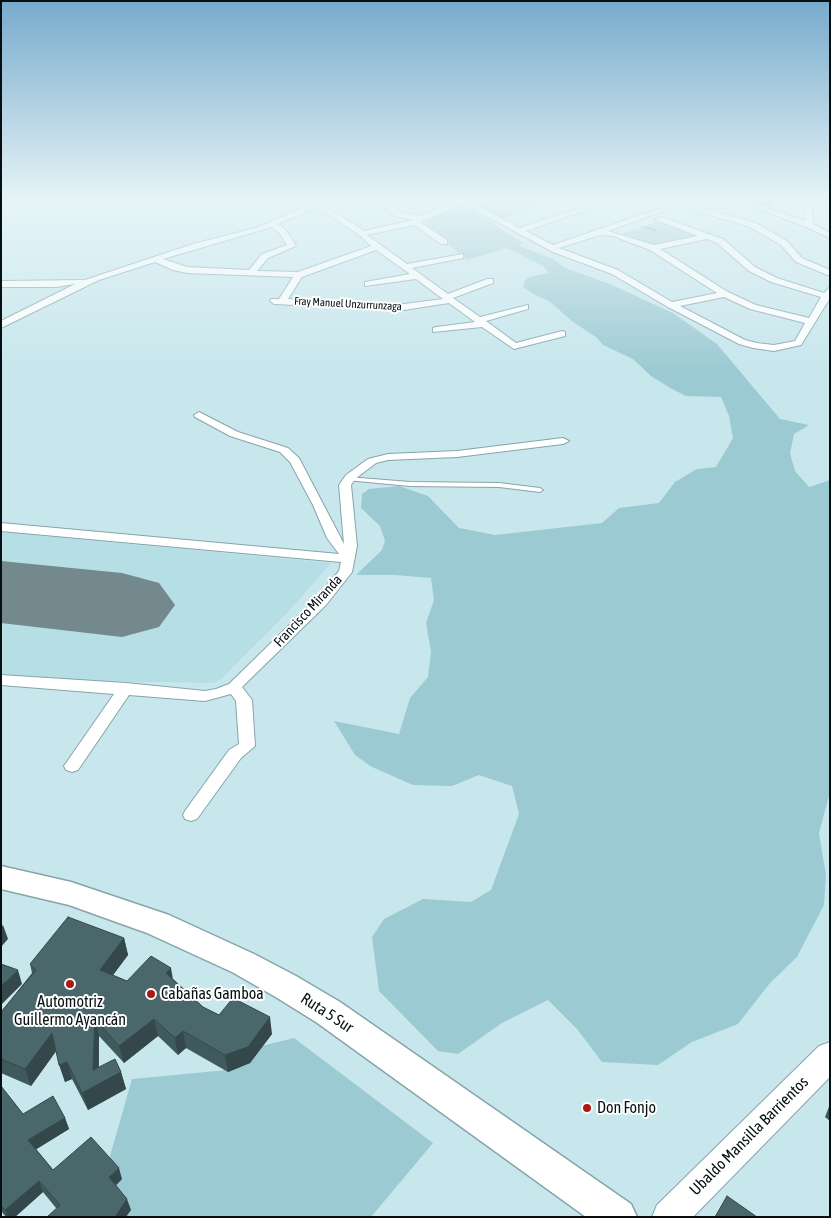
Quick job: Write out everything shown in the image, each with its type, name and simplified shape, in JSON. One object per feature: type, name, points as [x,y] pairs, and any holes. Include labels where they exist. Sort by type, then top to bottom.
[{"type":"highway","name":"Ruta 5 Sur","points":[[1,876],[71,894],[158,924],[226,954],[285,986],[336,1018],[618,1217]]},
{"type":"main road","name":"Ubaldo Mansilla Barrientos","points":[[670,1215],[830,1056]]},
{"type":"street","points":[[1,326],[42,303],[96,278],[162,257]]},
{"type":"street","points":[[251,273],[264,257]]},
{"type":"street","points":[[155,259],[182,269],[300,275],[349,257]]},
{"type":"street","points":[[390,257],[514,346],[562,334]]},
{"type":"street","points":[[405,267],[456,257]]},
{"type":"street","points":[[575,257],[615,272],[671,305],[749,344],[774,348],[792,345],[802,340],[810,321],[828,293],[784,284],[762,275],[742,262],[738,257]]},
{"type":"street","points":[[667,257],[725,294],[768,312],[810,321]]},
{"type":"street","points":[[796,257],[810,266],[830,273]]},
{"type":"street","name":"Fray Manuel Unzurrunzaga","points":[[300,275],[278,301],[404,307],[449,298],[490,281]]},
{"type":"street","points":[[368,284],[416,276]]},
{"type":"street","points":[[1,284],[56,284],[96,278]]},
{"type":"street","points":[[671,305],[725,294]]},
{"type":"street","points":[[436,330],[482,322],[525,307]]},
{"type":"street","points":[[816,311],[830,313]]},
{"type":"street","points":[[199,415],[234,434],[284,450],[296,460],[333,538],[349,559]]},
{"type":"street","points":[[348,479],[366,465],[388,457],[457,454],[564,441]]},
{"type":"street","name":"Francisco Miranda","points":[[1,680],[126,688],[205,696],[234,687],[321,602],[344,572],[351,546],[344,485],[348,479]]},
{"type":"street","points":[[1,527],[349,559]]},
{"type":"street","points":[[191,814],[235,754],[247,746],[244,700],[234,687]]},
{"type":"street","points":[[72,766],[126,688]]},
{"type":"lane","points":[[348,479],[410,484],[499,485],[540,490]]},
{"type":"shaded area","points":[[463,257],[478,257],[467,260]]},
{"type":"shaded area","points":[[525,257],[548,257],[565,268],[610,284],[673,313],[717,344],[780,419],[809,425],[794,434],[790,453],[795,471],[809,487],[830,480],[830,792],[819,833],[826,875],[824,905],[797,957],[770,983],[738,1024],[692,1042],[658,1065],[602,1062],[577,1029],[548,1000],[502,1023],[458,1054],[438,1051],[379,991],[372,937],[384,919],[423,899],[471,902],[491,890],[519,814],[512,786],[479,775],[452,786],[413,785],[372,767],[355,755],[334,721],[399,734],[410,698],[428,677],[431,652],[426,623],[434,600],[431,578],[395,575],[356,575],[382,550],[385,541],[380,526],[361,508],[362,494],[369,489],[399,486],[428,496],[459,528],[495,535],[602,523],[619,508],[659,503],[675,482],[697,469],[716,467],[733,438],[729,416],[721,397],[686,396],[672,389],[651,376],[633,359],[603,345],[596,337],[573,322],[549,301],[523,287],[525,280],[532,276],[549,273],[543,266]]},
{"type":"shaded area","points":[[1,532],[331,563],[289,611],[221,679],[213,683],[93,681],[1,674]]},
{"type":"shaded area","points":[[294,1038],[433,1143],[371,1217],[115,1217],[104,1177],[132,1079],[227,1070],[249,1049]]},
{"type":"building","points":[[68,917],[124,938],[100,970],[127,981],[151,956],[171,968],[166,973],[203,1007],[219,1015],[233,998],[270,1017],[248,1047],[225,1055],[183,1031],[175,1038],[154,1019],[119,1046],[95,1019],[93,1070],[115,1059],[121,1072],[82,1093],[67,1062],[59,1065],[52,1033],[25,1069],[1,1059],[1,1012],[36,970],[30,964]]},
{"type":"building","points":[[1,964],[18,970],[1,986]]},
{"type":"building","points":[[1,1086],[23,1114],[53,1096],[65,1118],[28,1140],[53,1170],[91,1137],[119,1168],[109,1177],[127,1199],[115,1217],[47,1217],[60,1205],[39,1181],[5,1210],[1,1206]]},
{"type":"building","points":[[727,1196],[757,1217],[715,1217]]},
{"type":"runway","points":[[1,592],[122,605]]},
{"type":"place","name":"Automotriz Guillermo Ayancán","points":[[70,984]]},
{"type":"place","name":"Cabañas Gamboa","points":[[151,994]]},
{"type":"place","name":"Don Fonjo","points":[[587,1108]]}]
